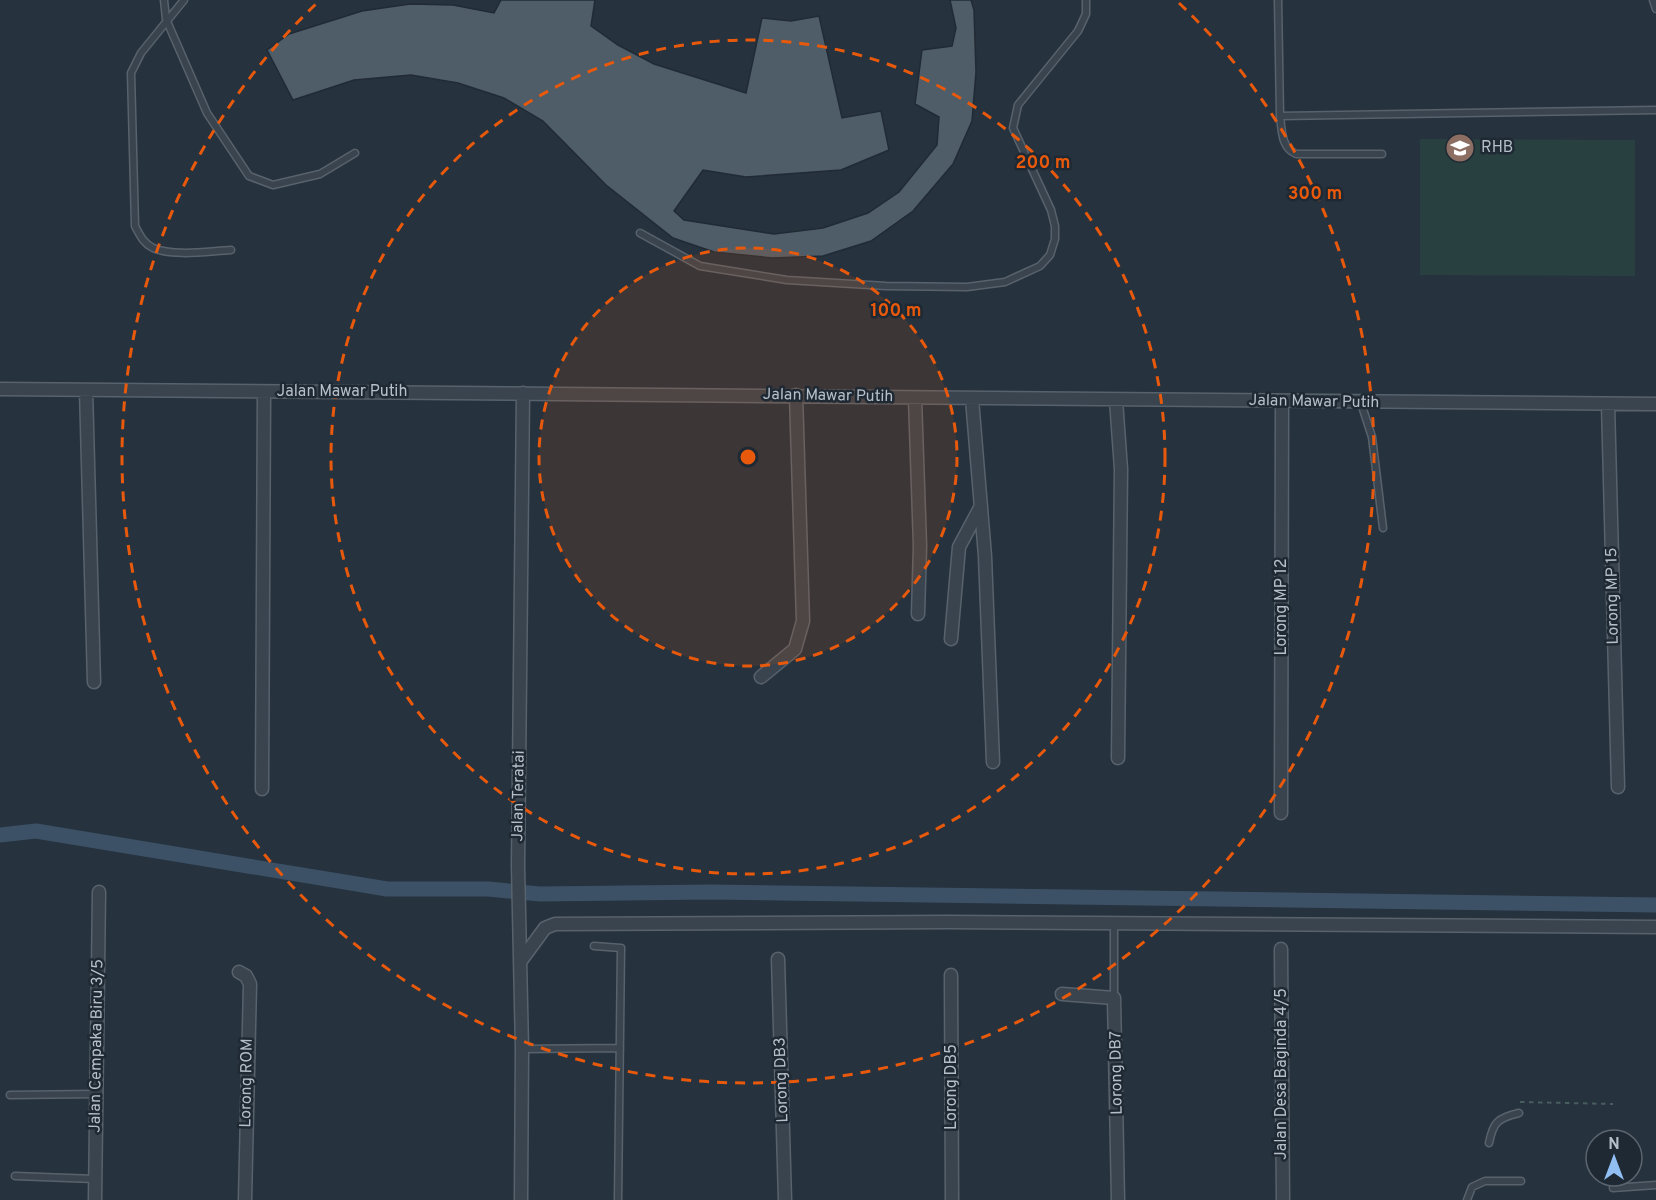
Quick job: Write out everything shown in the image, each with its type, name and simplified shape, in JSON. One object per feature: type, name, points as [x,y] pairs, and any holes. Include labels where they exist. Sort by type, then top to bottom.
[{"type":"street","name":"Jalan Mawar Putih","points":[[0,389],[1656,404]]},
{"type":"street","points":[[86,390],[94,682]]},
{"type":"street","points":[[262,789],[264,392]]},
{"type":"street","name":"Jalan Teratai","points":[[521,1200],[522,1049],[518,866],[523,393]]},
{"type":"street","points":[[761,677],[795,649],[803,621],[796,395]]},
{"type":"street","points":[[915,398],[920,546],[918,614]]},
{"type":"street","points":[[972,399],[985,556],[993,762]]},
{"type":"street","points":[[1116,400],[1121,469],[1119,758]]},
{"type":"street","name":"Lorong MP 12","points":[[1281,813],[1282,401]]},
{"type":"street","name":"Lorong MP 15","points":[[1608,404],[1617,787]]},
{"type":"street","points":[[951,639],[959,547],[981,506]]},
{"type":"street","name":"Jalan Cempaka Biru 3/5","points":[[95,1200],[99,891]]},
{"type":"street","points":[[520,962],[545,928],[555,924],[948,922],[1656,927]]},
{"type":"street","name":"Jalan Desa Baginda 4/5","points":[[1281,948],[1283,1200]]},
{"type":"street","name":"Lorong DB3","points":[[778,959],[785,1200]]},
{"type":"street","name":"Lorong ROM","points":[[239,972],[246,975],[250,984],[245,1200]]},
{"type":"street","name":"Lorong DB5","points":[[951,975],[952,1200]]},
{"type":"street","points":[[1062,993],[1114,998]]},
{"type":"street","name":"Lorong DB7","points":[[1114,998],[1118,1200]]},
{"type":"lane","points":[[164,0],[166,19],[207,113],[249,176],[273,185],[320,174],[356,153]]},
{"type":"lane","points":[[184,0],[166,19],[141,53],[131,73],[135,226],[142,241],[153,248],[169,251],[231,250]]},
{"type":"lane","points":[[640,233],[700,266],[787,280],[886,286],[968,287],[1005,282],[1040,266],[1050,255],[1055,239],[1055,226],[1051,210],[1013,128],[1018,105],[1078,31],[1086,14],[1086,0]]},
{"type":"lane","points":[[1278,0],[1280,116],[1283,140],[1288,151],[1296,154],[1382,154]]},
{"type":"lane","points":[[1653,0],[1656,9]]},
{"type":"lane","points":[[1280,116],[1656,110]]},
{"type":"lane","points":[[1361,403],[1372,437],[1383,528]]},
{"type":"lane","points":[[1114,924],[1114,998]]},
{"type":"lane","points":[[594,946],[621,948],[618,1200]]},
{"type":"lane","points":[[522,1049],[620,1048]]},
{"type":"lane","points":[[10,1095],[97,1094]]},
{"type":"lane","points":[[1490,1143],[1493,1125],[1500,1117],[1519,1113]]},
{"type":"lane","points":[[15,1176],[95,1179]]},
{"type":"lane","points":[[1467,1200],[1472,1187],[1485,1181],[1521,1181]]},
{"type":"path","points":[[1519,1102],[1613,1104]]},
{"type":"green space","points":[[1420,139],[1635,140],[1635,276],[1420,275]]},
{"type":"building","points":[[501,0],[595,0],[591,26],[618,45],[654,64],[746,93],[762,18],[791,21],[819,16],[842,118],[881,111],[889,150],[841,170],[746,177],[703,170],[674,211],[684,220],[774,234],[823,228],[868,213],[899,192],[937,145],[939,117],[915,104],[922,50],[952,46],[956,28],[950,0],[971,0],[974,10],[976,72],[972,121],[953,164],[913,211],[871,241],[823,256],[773,258],[714,252],[673,238],[606,185],[543,121],[504,98],[458,83],[411,75],[354,80],[293,100],[267,50],[289,34],[362,11],[410,4],[453,5],[494,13]]},
{"type":"waterway","points":[[0,835],[36,831],[387,889],[488,889],[540,894],[711,892],[1656,905]]},
{"type":"place","name":"RHB","points":[[1460,148]]}]
